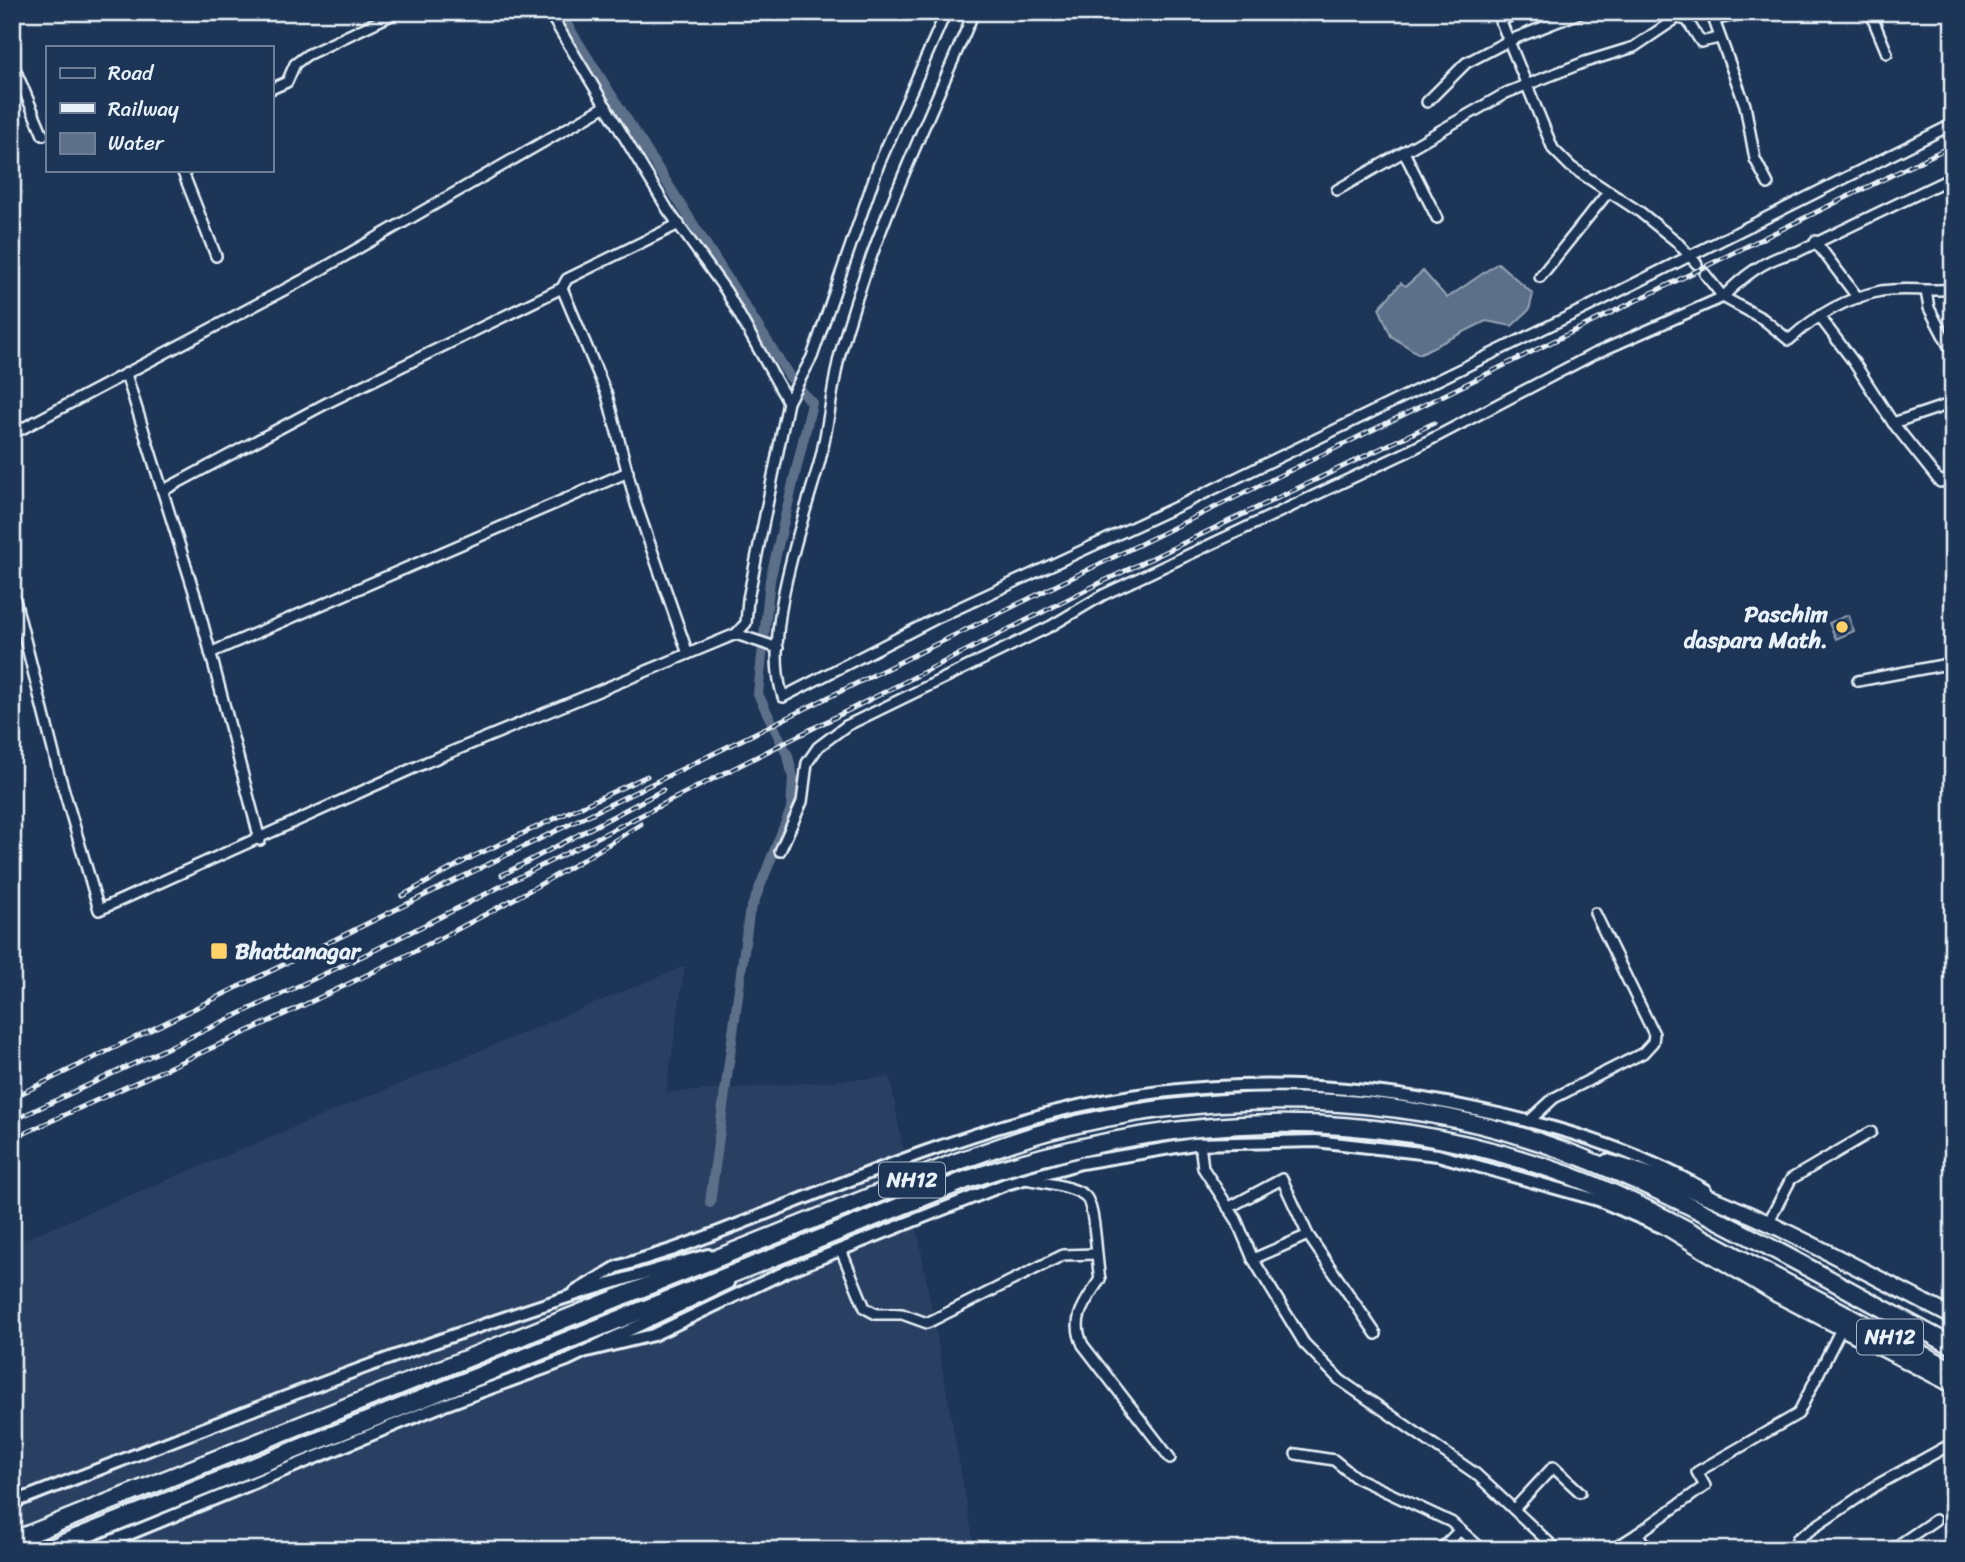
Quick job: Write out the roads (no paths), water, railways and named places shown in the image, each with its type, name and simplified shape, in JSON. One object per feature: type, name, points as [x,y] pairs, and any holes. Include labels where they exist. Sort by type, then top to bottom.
[{"type":"highway","name":"NH12","points":[[12,1541],[959,1161],[1048,1131],[1170,1108],[1256,1101],[1378,1108],[1464,1122],[1565,1151],[1643,1184],[1953,1346]]},
{"type":"highway","name":"NH12","points":[[46,1550],[966,1180],[1055,1152],[1157,1131],[1259,1123],[1364,1128],[1413,1134],[1515,1158],[1613,1194],[1695,1233],[1953,1370]]},
{"type":"main road","points":[[1565,1151],[1651,1175],[1741,1211],[1953,1317]]},
{"type":"main road","points":[[1613,1194],[1766,1288],[1953,1385]]},
{"type":"street","points":[[273,88],[287,82],[295,64],[307,55],[398,12]]},
{"type":"street","points":[[549,12],[678,224],[726,291],[789,402]]},
{"type":"street","points":[[12,588],[58,770],[99,911],[427,762],[736,634],[746,622],[748,599],[789,402],[803,376],[831,308],[879,164],[946,12]]},
{"type":"street","points":[[974,12],[867,268],[844,344],[828,429],[787,575],[778,648],[777,679],[783,697],[935,620],[1187,502],[1690,256],[1953,124]]},
{"type":"street","points":[[1519,12],[1498,17],[1553,149],[1571,167],[1640,212],[1697,264]]},
{"type":"street","points":[[1427,102],[1466,64],[1508,41],[1582,12]]},
{"type":"street","points":[[1748,12],[1712,16],[1745,105],[1755,159],[1768,184]]},
{"type":"street","points":[[1870,12],[1887,53]]},
{"type":"street","points":[[1337,190],[1525,85],[1634,47],[1677,18],[1687,20],[1701,42],[1719,38]]},
{"type":"street","points":[[12,62],[43,135]]},
{"type":"street","points":[[12,434],[303,280],[606,106]]},
{"type":"street","points":[[1404,152],[1437,218]]},
{"type":"street","points":[[183,172],[216,256]]},
{"type":"street","points":[[780,851],[802,802],[807,763],[818,747],[846,726],[1051,626],[1102,595],[1407,452],[1592,355],[1723,297],[1737,283],[1782,255],[1797,252],[1815,241],[1953,177]]},
{"type":"street","points":[[1540,277],[1609,191]]},
{"type":"street","points":[[164,490],[327,403],[562,288],[566,279],[678,224]]},
{"type":"street","points":[[1815,241],[1858,298]]},
{"type":"street","points":[[1705,274],[1723,297],[1763,319],[1789,340],[1819,316],[1858,298],[1881,291],[1953,289]]},
{"type":"street","points":[[562,288],[607,395],[628,472],[688,654]]},
{"type":"street","points":[[1926,291],[1929,308],[1953,354]]},
{"type":"street","points":[[1819,316],[1853,361],[1893,423],[1940,482],[1953,478]]},
{"type":"street","points":[[126,374],[164,490],[260,840]]},
{"type":"street","points":[[1893,423],[1953,403]]},
{"type":"street","points":[[209,653],[628,472]]},
{"type":"street","points":[[736,634],[778,648]]},
{"type":"street","points":[[1858,681],[1953,663]]},
{"type":"street","points":[[1528,1122],[1554,1098],[1643,1053],[1653,1042],[1654,1034],[1595,913]]},
{"type":"street","points":[[575,1292],[624,1264],[679,1247],[946,1146],[1053,1112],[1185,1088],[1324,1086],[1425,1098],[1528,1122],[1639,1156],[1741,1211]]},
{"type":"street","points":[[1768,1223],[1791,1180],[1871,1132]]},
{"type":"street","points":[[587,1351],[646,1338],[787,1271],[1024,1179],[1113,1156],[1200,1143],[1316,1141],[1438,1155],[1598,1200],[1687,1240]]},
{"type":"street","points":[[1200,1143],[1203,1168],[1236,1219],[1253,1259],[1304,1343],[1340,1380],[1476,1474],[1557,1550]]},
{"type":"street","points":[[1024,1179],[1084,1194],[1093,1205],[1095,1254],[1100,1279],[1077,1317],[1077,1332],[1083,1345],[1170,1458]]},
{"type":"street","points":[[1228,1208],[1282,1179],[1308,1235],[1376,1334]]},
{"type":"street","points":[[1253,1259],[1308,1235]]},
{"type":"street","points":[[12,1503],[314,1387],[575,1292],[745,1245]]},
{"type":"street","points":[[841,1250],[866,1308],[876,1314],[902,1314],[927,1323],[1063,1255],[1095,1254]]},
{"type":"street","points":[[90,1550],[275,1472],[587,1351],[790,1251]]},
{"type":"street","points":[[1612,1550],[1705,1486],[1697,1472],[1798,1414],[1842,1327]]},
{"type":"street","points":[[1796,1550],[1797,1539],[1808,1531],[1877,1485],[1953,1443]]},
{"type":"street","points":[[1296,1454],[1334,1460],[1355,1477],[1440,1517],[1483,1550]]},
{"type":"street","points":[[1514,1509],[1553,1467],[1580,1492]]},
{"type":"street","points":[[1891,1550],[1935,1520]]},
{"type":"street","points":[[1440,1550],[1460,1530]]},
{"type":"street","points":[[1637,1534],[1649,1550]]},
{"type":"water","points":[[1498,263],[1533,294],[1529,310],[1512,326],[1486,321],[1419,354],[1391,336],[1379,308],[1401,283],[1406,286],[1423,271],[1447,298]]},
{"type":"waterway","points":[[559,12],[790,377],[812,403],[770,580],[758,694],[788,756],[793,778],[791,809],[749,914],[710,1203]]},
{"type":"railway","points":[[12,1098],[1953,145]]},
{"type":"railway","points":[[12,1121],[373,951],[1102,582],[1434,423]]},
{"type":"railway","points":[[402,896],[472,857],[647,776]]},
{"type":"railway","points":[[502,875],[663,790]]},
{"type":"railway","points":[[12,1139],[411,953],[566,870],[641,824]]},
{"type":"place","name":"Paschim daspara Math.","points":[[1842,627]]},
{"type":"place","name":"Bhattanagar","points":[[219,951]]}]
